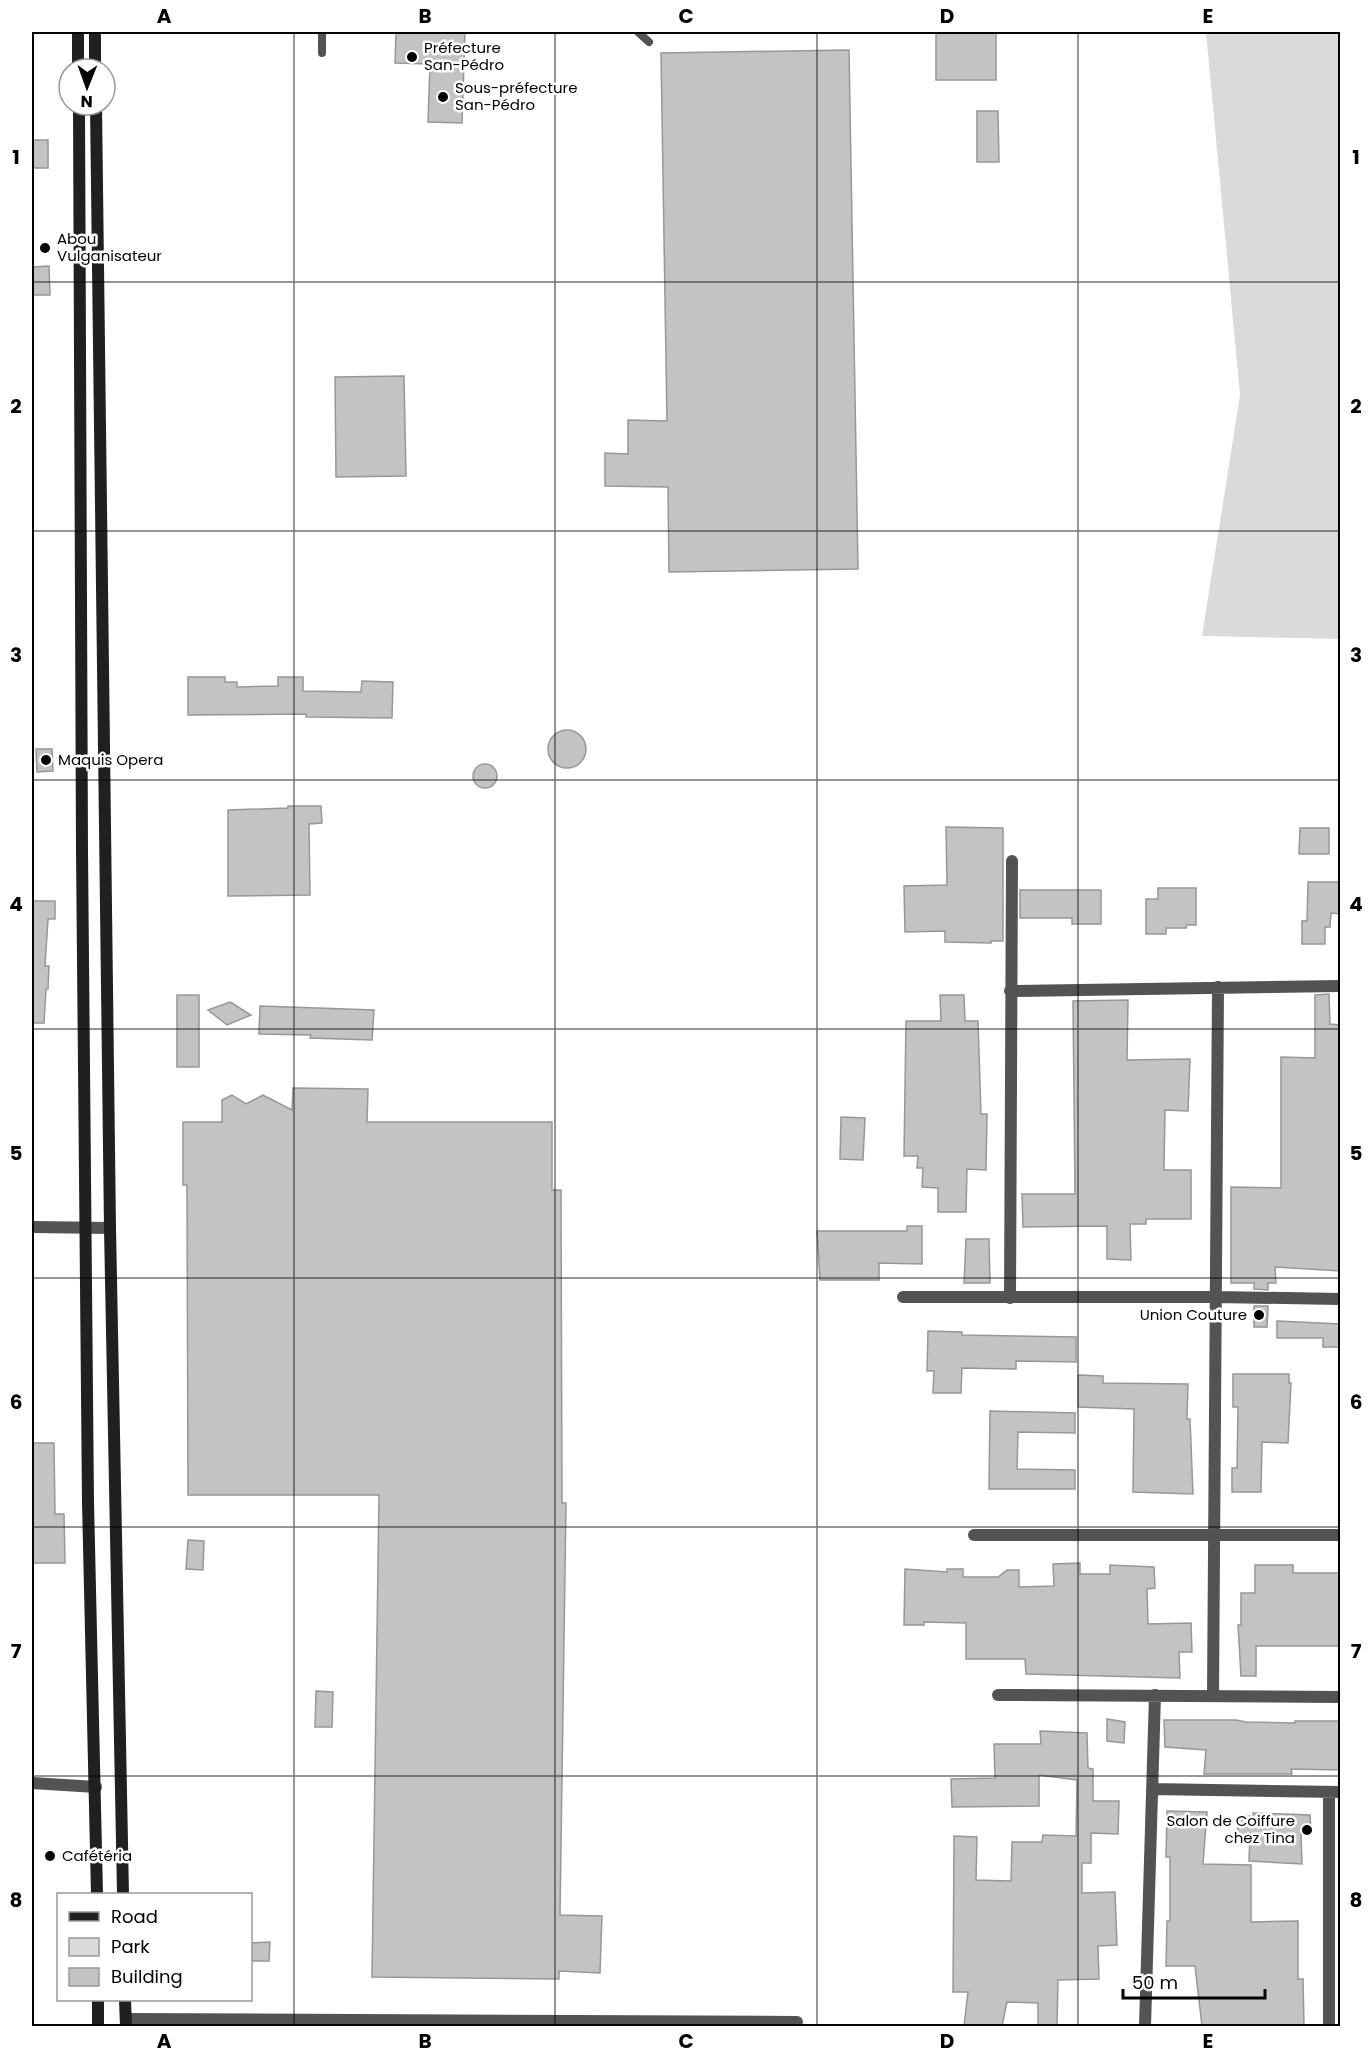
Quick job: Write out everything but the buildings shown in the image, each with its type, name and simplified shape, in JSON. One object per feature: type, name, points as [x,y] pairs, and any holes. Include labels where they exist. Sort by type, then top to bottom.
[{"type":"main road","points":[[78,32],[78,57]]},
{"type":"main road","points":[[95,32],[95,57]]},
{"type":"main road","points":[[79,117],[88,1502],[97,1893]]},
{"type":"main road","points":[[96,117],[110,1228],[123,1893]]},
{"type":"main road","points":[[98,2001],[98,2026]]},
{"type":"main road","points":[[125,2001],[126,2023]]},
{"type":"street","points":[[1010,1298],[1012,861]]},
{"type":"street","points":[[1213,1696],[1218,987]]},
{"type":"street","points":[[1010,991],[1341,987]]},
{"type":"street","points":[[32,1227],[110,1228]]},
{"type":"street","points":[[903,1297],[1341,1299]]},
{"type":"street","points":[[974,1535],[1341,1535]]},
{"type":"street","points":[[998,1695],[1341,1697]]},
{"type":"street","points":[[1145,2026],[1155,1695]]},
{"type":"street","points":[[32,1783],[96,1787]]},
{"type":"street","points":[[1152,1790],[1335,1792],[1329,2026]]},
{"type":"street","points":[[126,2023],[797,2022]]},
{"type":"lane","points":[[322,32],[322,53]]},
{"type":"lane","points":[[638,32],[649,42]]},
{"type":"green space","points":[[1206,32],[1340,32],[1340,639],[1202,636],[1240,395]]},
{"type":"place","name":"Préfecture San-Pédro","points":[[412,57]]},
{"type":"place","name":"Sous-préfecture San-Pédro","points":[[443,97]]},
{"type":"place","name":"Abou Vulganisateur","points":[[45,248]]},
{"type":"place","name":"Maquis Opera","points":[[46,760]]},
{"type":"place","name":"Union Couture","points":[[1259,1315]]},
{"type":"place","name":"Salon de Coiffure chez Tina","points":[[1307,1830]]},
{"type":"place","name":"Cafétéria","points":[[50,1856]]}]
